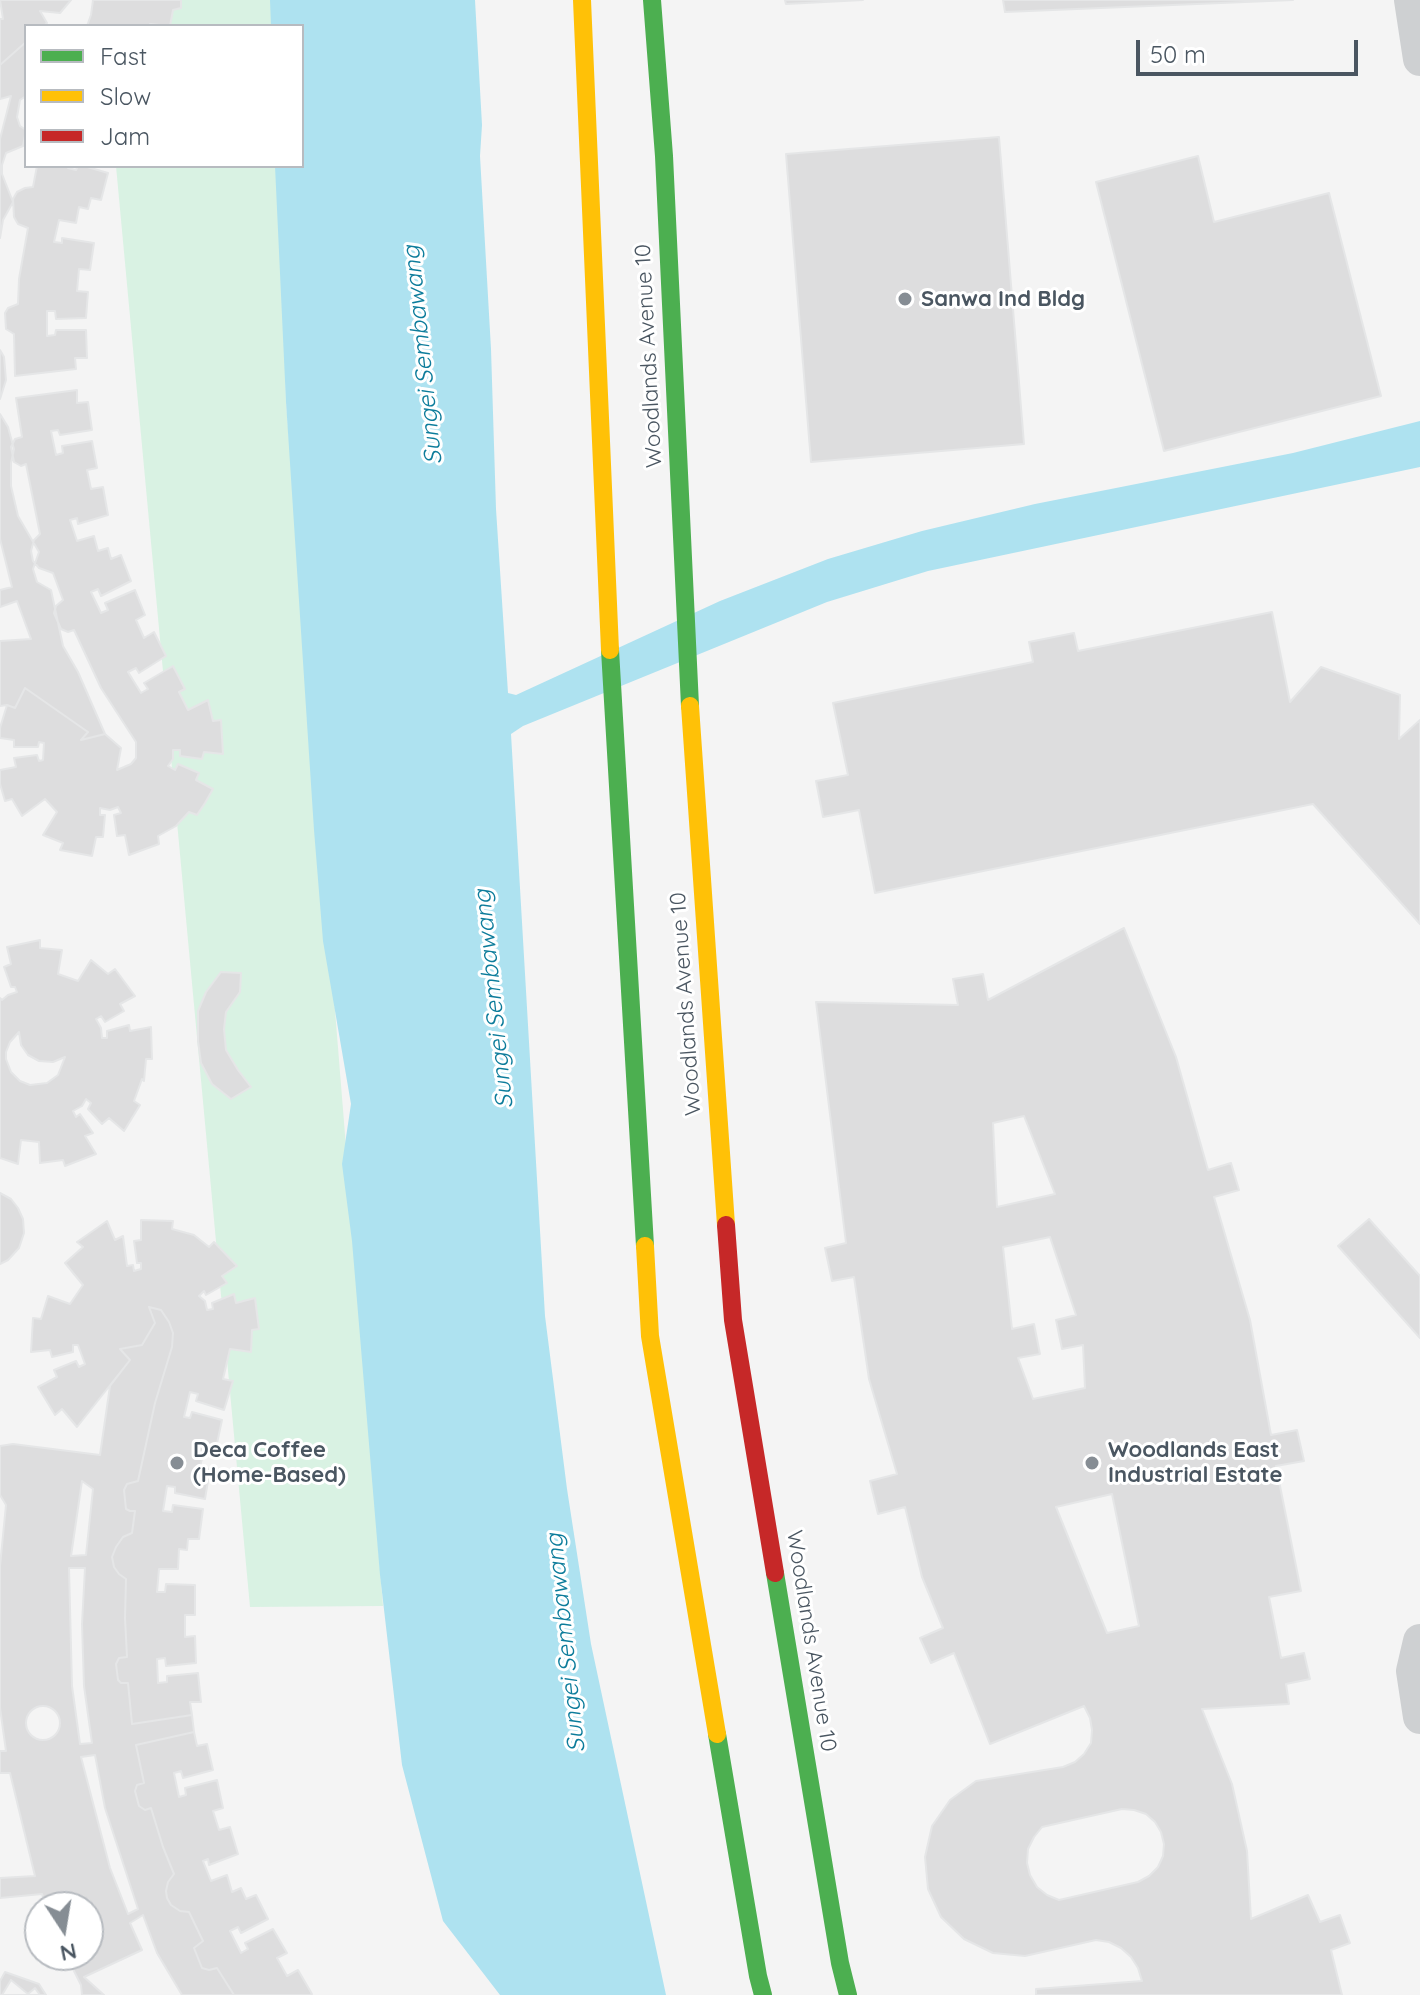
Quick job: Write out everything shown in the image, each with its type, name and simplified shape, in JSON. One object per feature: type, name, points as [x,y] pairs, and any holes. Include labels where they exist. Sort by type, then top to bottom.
[{"type":"main road","points":[[582,0],[613,717],[650,1336],[763,1995]]},
{"type":"main road","name":"Woodlands Avenue 10","points":[[652,0],[664,156],[691,728],[733,1320],[840,1963],[848,1995]]},
{"type":"street","points":[[1411,0],[1420,59]]},
{"type":"street","points":[[1420,1641],[1413,1671],[1420,1717]]},
{"type":"green space","points":[[101,0],[277,0],[278,24],[103,24]]},
{"type":"green space","points":[[116,168],[281,168],[286,402],[383,1606],[250,1607]]},
{"type":"water","name":"Sungei Sembawang","points":[[270,0],[475,0],[496,509],[508,693],[516,695],[720,601],[828,559],[922,531],[1035,504],[1293,453],[1420,421],[1420,467],[928,571],[827,602],[523,726],[511,734],[545,1316],[591,1644],[666,1995],[500,1995],[443,1921],[402,1765],[380,1575],[352,1241],[342,1164],[351,1104],[323,941],[286,402],[275,168],[304,168],[304,24],[271,24]]},
{"type":"building","points":[[0,0],[71,0],[60,13],[40,11],[46,24],[24,24],[24,44],[0,65],[0,19],[3,19]]},
{"type":"building","points":[[93,0],[181,0],[181,8],[173,10],[170,24],[88,24]]},
{"type":"building","points":[[785,0],[863,0],[786,4]]},
{"type":"building","points":[[1003,0],[1293,0],[1005,12]]},
{"type":"building","points":[[24,44],[24,97],[20,100],[17,117],[24,129],[24,141],[23,146],[6,153],[2,165],[2,174],[13,202],[3,220],[0,238],[0,139],[11,96],[0,99],[0,65]]},
{"type":"building","name":"Sanwa Ind Bldg","points":[[999,137],[1024,444],[811,462],[786,154]]},
{"type":"building","points":[[1198,156],[1214,222],[1329,193],[1381,396],[1164,451],[1096,182]]},
{"type":"building","points":[[37,168],[91,168],[108,173],[101,200],[91,198],[88,209],[79,207],[76,223],[59,220],[54,242],[62,243],[62,238],[94,243],[90,270],[79,269],[77,291],[88,292],[86,318],[56,319],[55,311],[47,311],[47,336],[55,335],[56,330],[86,330],[87,358],[75,358],[76,369],[15,376],[14,334],[6,329],[5,313],[8,308],[18,304],[28,228],[18,224],[14,217],[13,199],[17,192],[33,187]]},
{"type":"building","points":[[0,350],[4,357],[6,380],[0,399]]},
{"type":"building","points":[[77,390],[77,403],[88,402],[92,430],[60,435],[58,430],[51,431],[56,455],[63,453],[62,446],[92,441],[97,468],[87,470],[91,489],[103,487],[108,515],[78,524],[77,518],[70,520],[77,541],[94,536],[98,551],[108,548],[111,559],[121,555],[131,581],[101,596],[98,589],[91,592],[101,613],[108,610],[105,603],[135,590],[145,615],[136,620],[144,638],[154,632],[166,656],[139,673],[136,668],[128,672],[141,693],[148,689],[144,683],[173,666],[185,689],[179,692],[188,710],[208,700],[213,721],[221,720],[223,754],[204,752],[202,759],[180,756],[180,750],[173,750],[173,759],[168,766],[175,770],[178,764],[199,773],[196,780],[213,789],[197,815],[189,812],[176,826],[158,836],[159,844],[129,855],[125,835],[117,836],[114,815],[121,813],[118,807],[110,810],[100,808],[100,815],[105,815],[103,837],[96,837],[92,856],[60,850],[63,843],[43,835],[57,812],[45,799],[22,816],[12,799],[5,801],[0,784],[0,770],[16,767],[14,758],[37,755],[39,761],[43,760],[44,743],[39,742],[38,747],[14,747],[14,740],[0,738],[7,705],[15,708],[25,688],[88,732],[81,740],[105,734],[121,748],[117,770],[131,764],[136,758],[136,742],[101,688],[74,630],[68,632],[61,629],[54,613],[63,600],[53,573],[39,568],[33,561],[31,551],[34,540],[40,534],[26,464],[21,466],[14,462],[11,447],[15,439],[22,437],[16,398]]},
{"type":"building","points":[[0,414],[8,427],[14,449],[11,486],[18,516],[39,552],[33,569],[37,582],[51,590],[63,646],[105,734],[81,740],[88,732],[25,688],[15,708],[0,706],[0,641],[31,639],[17,601],[0,607],[0,590],[12,587],[0,539]]},
{"type":"building","points":[[1272,612],[1290,702],[1321,667],[1400,695],[1399,739],[1420,720],[1420,924],[1313,804],[875,893],[859,810],[823,817],[816,781],[848,775],[833,703],[1033,662],[1029,642],[1074,633],[1078,651]]},
{"type":"building","name":"Woodlands East Industrial Estate","points":[[1124,928],[1176,1057],[1208,1170],[1231,1163],[1239,1190],[1214,1197],[1250,1320],[1271,1435],[1297,1430],[1304,1461],[1276,1466],[1301,1591],[1269,1597],[1281,1658],[1304,1653],[1310,1679],[1286,1684],[1289,1704],[1202,1709],[1232,1784],[1247,1851],[1251,1919],[1308,1895],[1320,1922],[1340,1915],[1350,1943],[1331,1950],[1342,1995],[1036,1995],[1036,1989],[1142,1981],[1131,1957],[1109,1942],[1096,1940],[1025,1956],[993,1953],[964,1939],[941,1917],[928,1889],[925,1857],[932,1826],[950,1800],[976,1781],[1063,1767],[1075,1762],[1091,1743],[1092,1730],[1084,1706],[990,1744],[954,1653],[931,1663],[920,1638],[943,1628],[922,1577],[905,1507],[878,1514],[870,1481],[897,1474],[869,1379],[854,1277],[832,1281],[825,1248],[846,1243],[816,1002],[958,1005],[953,979],[983,974],[988,1000]],"holes":[[[1024,1116],[1055,1194],[997,1207],[993,1123]],[[1050,1237],[1076,1315],[1056,1320],[1062,1349],[1083,1345],[1085,1388],[1033,1399],[1018,1358],[1040,1354],[1034,1324],[1012,1329],[1003,1247]],[[1112,1494],[1139,1626],[1107,1633],[1056,1507]],[[1122,1809],[1134,1810],[1146,1814],[1155,1822],[1164,1844],[1163,1856],[1158,1867],[1138,1882],[1059,1900],[1037,1887],[1027,1863],[1028,1849],[1042,1827]]]},
{"type":"building","points":[[40,940],[40,948],[62,950],[58,974],[78,981],[91,960],[108,974],[115,969],[135,996],[120,1004],[124,1011],[105,1022],[101,1016],[96,1019],[102,1038],[107,1038],[107,1031],[129,1025],[130,1031],[151,1027],[152,1059],[146,1059],[144,1081],[142,1079],[134,1101],[140,1105],[124,1131],[109,1118],[102,1124],[88,1109],[91,1103],[86,1099],[82,1106],[73,1111],[76,1117],[80,1114],[93,1133],[85,1136],[96,1154],[65,1166],[63,1160],[40,1163],[39,1142],[21,1140],[18,1164],[0,1158],[0,998],[2,1000],[17,992],[15,987],[11,987],[4,967],[11,964],[7,947]],"holes":[[[19,1032],[21,1045],[28,1055],[39,1061],[53,1062],[65,1057],[58,1075],[47,1083],[30,1085],[20,1081],[11,1072],[6,1052]]]},
{"type":"building","points":[[221,972],[241,973],[240,992],[226,1012],[224,1029],[226,1050],[251,1087],[231,1099],[212,1084],[201,1063],[198,1041],[198,1011],[206,992]]},
{"type":"building","points":[[0,1193],[11,1199],[18,1208],[24,1233],[19,1248],[0,1264]]},
{"type":"building","points":[[1369,1219],[1420,1276],[1420,1338],[1338,1246]]},
{"type":"building","points":[[141,1220],[173,1221],[172,1229],[194,1235],[209,1247],[214,1242],[237,1266],[222,1276],[227,1283],[206,1295],[204,1291],[199,1296],[205,1301],[207,1310],[213,1309],[212,1303],[234,1294],[236,1303],[255,1298],[259,1329],[252,1330],[251,1352],[230,1349],[223,1379],[233,1381],[224,1410],[196,1401],[198,1394],[190,1392],[184,1417],[190,1418],[192,1412],[222,1420],[216,1448],[205,1446],[200,1467],[210,1469],[205,1499],[175,1493],[175,1487],[167,1486],[163,1511],[172,1512],[173,1505],[203,1509],[199,1539],[188,1539],[187,1550],[179,1549],[178,1569],[159,1569],[157,1592],[165,1592],[166,1584],[195,1585],[195,1615],[185,1615],[185,1637],[195,1636],[196,1663],[166,1666],[165,1658],[157,1659],[158,1683],[167,1682],[167,1676],[198,1673],[201,1702],[190,1702],[192,1715],[132,1724],[128,1683],[118,1680],[116,1664],[119,1658],[127,1657],[126,1579],[114,1567],[112,1557],[123,1537],[132,1533],[135,1511],[126,1509],[124,1490],[127,1484],[138,1481],[173,1333],[161,1310],[149,1307],[155,1323],[142,1345],[120,1349],[130,1360],[77,1427],[62,1409],[55,1415],[38,1387],[57,1377],[54,1370],[76,1361],[79,1367],[85,1364],[78,1345],[73,1345],[73,1352],[52,1357],[50,1350],[31,1352],[33,1318],[41,1319],[48,1296],[70,1304],[83,1285],[65,1263],[83,1247],[77,1242],[107,1221],[115,1240],[123,1236],[127,1266],[133,1265],[134,1271],[141,1269],[141,1263],[137,1263],[134,1241],[141,1240]]},
{"type":"building","points":[[149,1307],[161,1310],[173,1333],[172,1347],[155,1403],[138,1481],[127,1484],[124,1490],[126,1509],[135,1511],[132,1533],[123,1537],[112,1557],[114,1567],[126,1579],[127,1657],[119,1658],[116,1664],[118,1680],[128,1683],[132,1724],[192,1715],[194,1732],[136,1745],[144,1783],[137,1785],[135,1791],[139,1806],[145,1810],[151,1808],[174,1874],[168,1882],[167,1898],[180,1911],[189,1912],[203,1941],[194,1948],[202,1968],[217,1968],[234,1995],[182,1995],[157,1953],[143,1915],[130,1923],[142,1950],[104,1968],[104,1891],[24,1891],[24,1896],[0,1898],[0,1878],[35,1876],[10,1773],[0,1773],[0,1751],[6,1751],[0,1708],[0,1566],[6,1505],[0,1495],[0,1446],[13,1444],[100,1455],[110,1386],[130,1360],[120,1349],[142,1345],[155,1323]],"holes":[[[82,1481],[93,1489],[86,1555],[71,1556]],[[69,1568],[85,1568],[82,1624],[84,1686],[92,1743],[80,1744],[72,1686]],[[95,1755],[105,1808],[138,1909],[128,1914],[110,1868],[81,1757]]]},
{"type":"building","points":[[43,1706],[55,1711],[60,1723],[55,1735],[43,1740],[31,1735],[26,1723],[31,1711]]},
{"type":"building","points":[[194,1732],[197,1746],[207,1744],[213,1770],[183,1778],[181,1771],[174,1773],[179,1797],[186,1795],[185,1788],[217,1780],[223,1808],[213,1811],[219,1830],[230,1827],[238,1854],[209,1865],[208,1859],[203,1861],[211,1881],[227,1875],[232,1892],[241,1888],[246,1899],[256,1895],[268,1919],[241,1933],[238,1927],[230,1931],[241,1953],[248,1949],[245,1943],[273,1929],[287,1953],[277,1958],[287,1976],[298,1970],[310,1995],[234,1995],[217,1968],[202,1968],[194,1948],[203,1941],[189,1912],[180,1911],[167,1898],[168,1882],[174,1874],[151,1808],[145,1810],[139,1806],[135,1791],[137,1785],[144,1783],[136,1745]]},
{"type":"building","points":[[74,1971],[97,1971],[84,1977],[104,1995],[82,1995]]},
{"type":"building","points":[[5,1972],[39,1984],[46,1995],[0,1995],[0,1981]]},
{"type":"building","points":[[11,1980],[28,1994],[35,1988],[40,1995],[2,1995]]},
{"type":"traffic: fast","points":[[652,0],[664,156],[690,706]]},
{"type":"traffic: fast","points":[[610,650],[645,1246]]},
{"type":"traffic: fast","points":[[775,1573],[840,1963],[848,1995]]},
{"type":"traffic: fast","points":[[717,1734],[763,1995]]},
{"type":"traffic: slow","points":[[582,0],[610,650]]},
{"type":"traffic: slow","points":[[690,706],[726,1225]]},
{"type":"traffic: slow","points":[[645,1246],[650,1336],[717,1734]]},
{"type":"traffic: jam","points":[[726,1225],[733,1320],[775,1573]]},
{"type":"place","name":"Sanwa Ind Bldg","points":[[905,299]]},
{"type":"place","name":"Deca Coffee (Home-Based)","points":[[177,1463]]},
{"type":"place","name":"Woodlands East Industrial Estate","points":[[1092,1463]]}]
